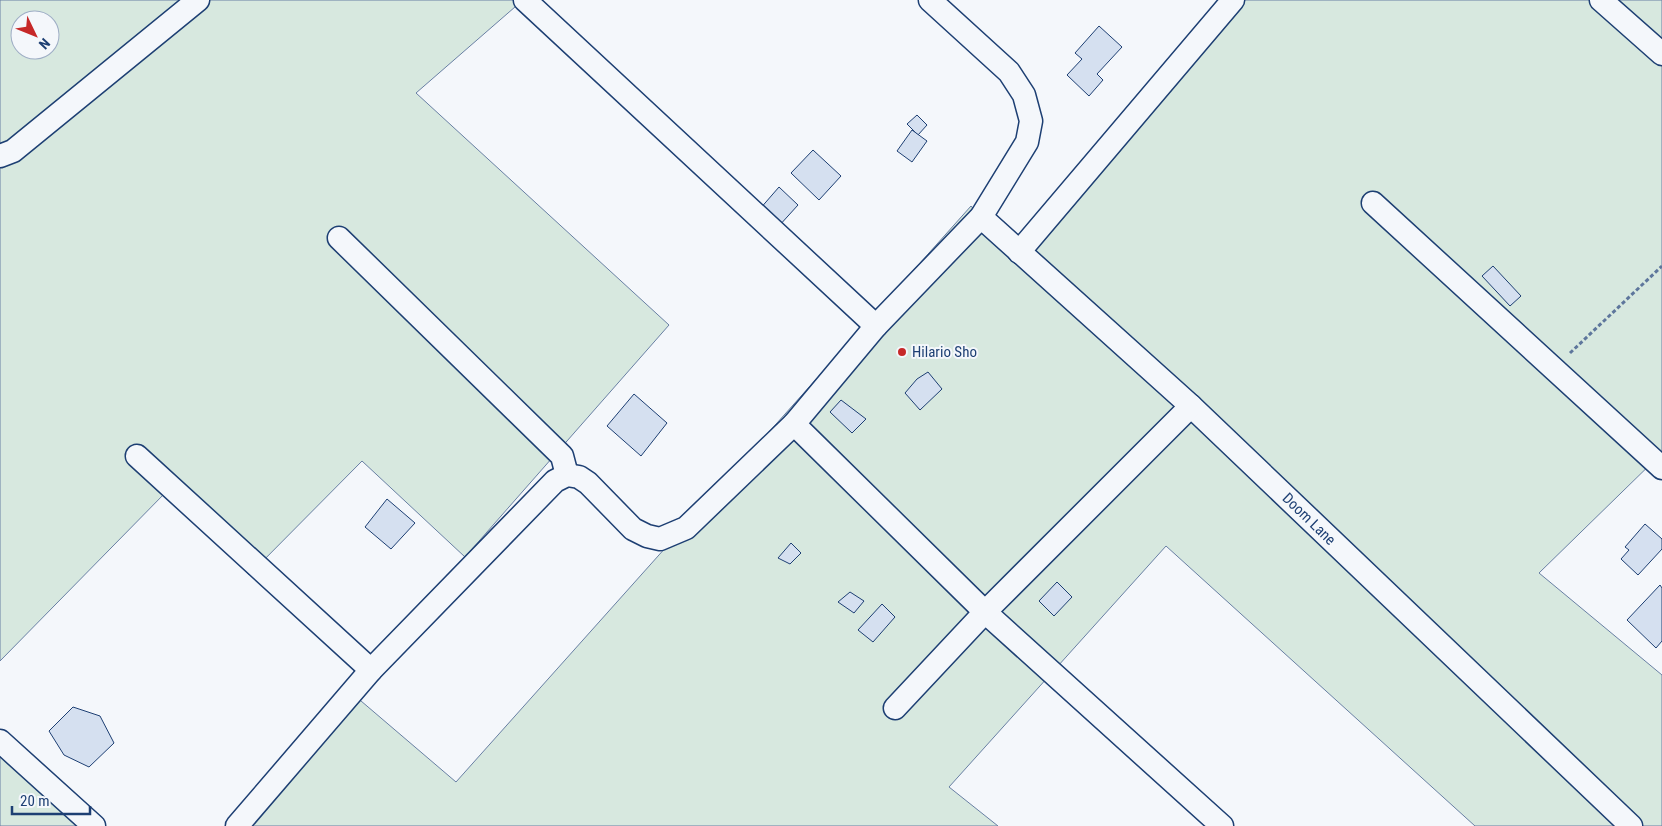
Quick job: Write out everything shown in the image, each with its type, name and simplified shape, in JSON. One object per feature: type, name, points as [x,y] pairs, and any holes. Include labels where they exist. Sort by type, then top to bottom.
[{"type":"street","points":[[0,156],[13,151],[198,0]]},
{"type":"street","points":[[525,0],[876,326]]},
{"type":"street","points":[[237,826],[370,670],[554,481],[568,475],[579,477],[588,483],[633,529],[660,539],[686,528],[794,424],[876,326],[981,217],[1028,142],[1031,121],[1024,95],[1008,72],[930,0]]},
{"type":"street","points":[[1019,252],[1233,0]]},
{"type":"street","points":[[1601,0],[1662,54]]},
{"type":"street","points":[[1373,203],[1662,468]]},
{"type":"street","name":"Doom Lane","points":[[981,217],[1191,406],[1631,826]]},
{"type":"street","points":[[339,238],[562,456],[568,475]]},
{"type":"street","points":[[894,708],[985,612],[1191,406]]},
{"type":"street","points":[[794,424],[985,612],[1222,826]]},
{"type":"street","points":[[137,456],[370,670]]},
{"type":"street","points":[[0,741],[94,826]]},
{"type":"path","points":[[1553,369],[1662,266]]},
{"type":"shaded area","points":[[0,0],[523,0],[416,93],[669,325],[465,557],[362,461],[249,575],[167,491],[0,661]]},
{"type":"shaded area","points":[[1239,0],[1662,0],[1662,453],[1539,573],[1662,675],[1662,826],[1475,826],[1166,546],[949,787],[998,826],[225,826],[347,689],[456,782],[971,206],[1009,251]]},
{"type":"shaded area","points":[[0,750],[83,826],[0,826]]},
{"type":"building","points":[[1099,26],[1122,47],[1097,74],[1103,80],[1089,96],[1067,75],[1082,59],[1075,53]]},
{"type":"building","points":[[917,115],[927,125],[918,135],[907,124]]},
{"type":"building","points":[[912,130],[927,141],[912,162],[897,151]]},
{"type":"building","points":[[813,150],[841,176],[819,200],[791,173]]},
{"type":"building","points":[[779,187],[798,205],[778,227],[759,210]]},
{"type":"building","points":[[1493,266],[1521,296],[1510,306],[1482,276]]},
{"type":"building","points":[[928,372],[942,389],[920,410],[905,393],[917,379]]},
{"type":"building","points":[[634,394],[667,423],[641,456],[607,426]]},
{"type":"building","points":[[841,400],[866,419],[852,433],[830,412]]},
{"type":"building","points":[[387,499],[415,523],[391,549],[365,527]]},
{"type":"building","points":[[1645,524],[1662,539],[1662,549],[1638,575],[1621,559],[1629,550],[1625,547]]},
{"type":"building","points":[[791,543],[801,553],[790,564],[778,558]]},
{"type":"building","points":[[1057,582],[1072,597],[1054,616],[1039,601]]},
{"type":"building","points":[[1660,585],[1662,588],[1662,641],[1656,648],[1627,620]]},
{"type":"building","points":[[850,592],[864,601],[854,613],[838,602]]},
{"type":"building","points":[[882,604],[895,617],[873,642],[858,630]]},
{"type":"building","points":[[73,707],[100,716],[114,743],[89,767],[64,755],[49,731]]},
{"type":"place","name":"Hilario Sho","points":[[902,352]]}]
